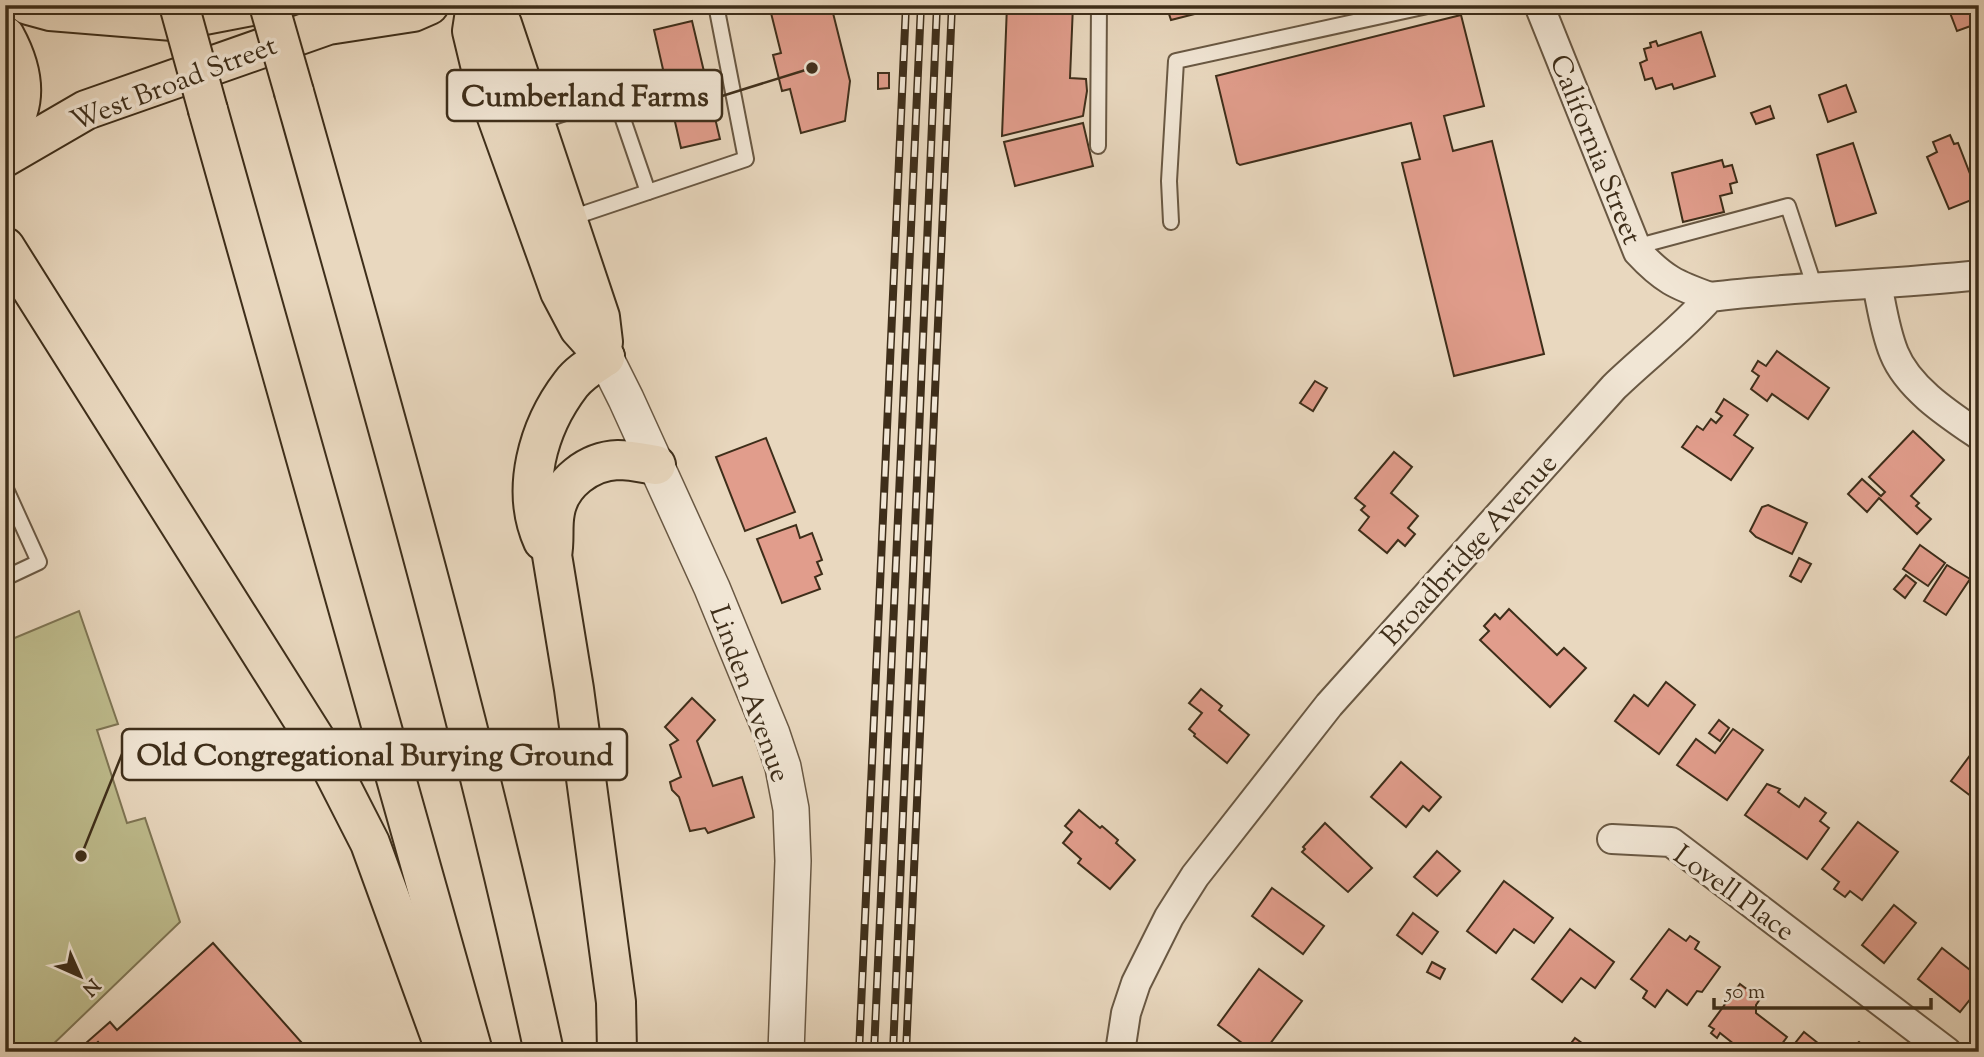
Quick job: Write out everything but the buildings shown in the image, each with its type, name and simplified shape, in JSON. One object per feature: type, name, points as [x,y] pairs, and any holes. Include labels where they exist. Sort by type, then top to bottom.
[{"type":"main road","name":"West Broad Street","points":[[28,5],[50,11],[173,21],[257,5]]},
{"type":"main road","points":[[178,5],[473,1052]]},
{"type":"main road","points":[[270,5],[454,670],[544,1052]]},
{"type":"main road","name":"West Broad Street","points":[[5,157],[86,110],[328,24],[413,12],[429,5]]},
{"type":"main road","name":"Linden Avenue","points":[[476,5],[472,31],[484,80],[560,292],[579,328],[605,358]]},
{"type":"main road","name":"Linden Avenue","points":[[491,5],[502,24],[600,317],[605,358]]},
{"type":"main road","points":[[5,36],[17,59],[20,88],[18,111],[5,136]]},
{"type":"main road","points":[[5,247],[324,753],[370,843],[446,1052]]},
{"type":"main road","points":[[552,555],[539,533],[533,505],[534,467],[548,425],[571,383],[585,370],[605,358]]},
{"type":"main road","points":[[617,1052],[616,1002],[552,555],[557,504],[574,479],[592,467],[609,461],[656,465]]},
{"type":"street","name":"California Street","points":[[1539,5],[1636,247],[1665,278],[1677,286],[1710,297]]},
{"type":"street","points":[[1710,297],[1979,275]]},
{"type":"street","points":[[1877,284],[1886,333],[1895,356],[1907,375],[1928,396],[1979,435]]},
{"type":"street","name":"Broadbridge Avenue","points":[[1120,1052],[1126,1013],[1136,983],[1163,928],[1195,876],[1347,685],[1614,387],[1710,297]]},
{"type":"street","name":"Linden Avenue","points":[[605,358],[656,465],[742,660],[772,734],[788,788],[793,829],[793,861],[786,1052]]},
{"type":"street","name":"Lovell Place","points":[[1612,839],[1671,842],[1947,1052]]},
{"type":"lane","points":[[567,220],[747,159],[716,5]]},
{"type":"lane","points":[[1098,5],[1098,146]]},
{"type":"lane","points":[[1171,222],[1169,181],[1176,61],[1432,5]]},
{"type":"lane","points":[[534,123],[615,96],[648,192]]},
{"type":"lane","points":[[1636,247],[1788,206],[1815,288]]},
{"type":"lane","points":[[5,487],[39,562],[5,578]]},
{"type":"shaded area","points":[[79,611],[118,724],[97,730],[127,823],[145,818],[180,922],[45,1052],[5,1052],[5,642]]},
{"type":"railway","points":[[859,1052],[906,5]]},
{"type":"railway","points":[[874,1052],[921,5]]},
{"type":"railway","points":[[893,1052],[937,5]]},
{"type":"railway","points":[[906,1052],[952,5]]},
{"type":"place","name":"Cumberland Farms","points":[[812,68]]},
{"type":"place","name":"Old Congregational Burying Ground","points":[[81,856]]}]
